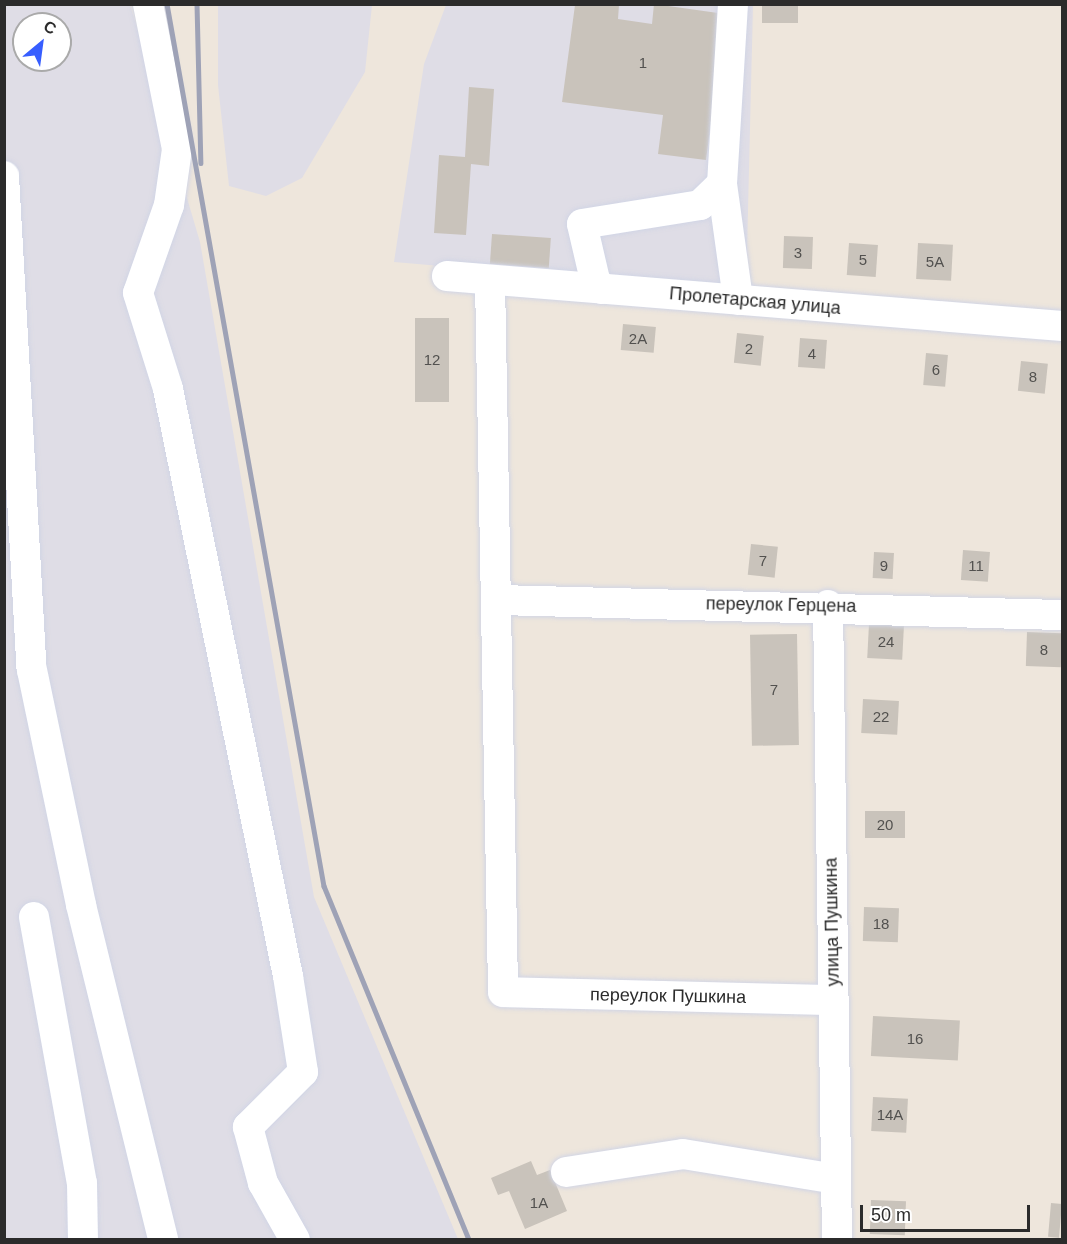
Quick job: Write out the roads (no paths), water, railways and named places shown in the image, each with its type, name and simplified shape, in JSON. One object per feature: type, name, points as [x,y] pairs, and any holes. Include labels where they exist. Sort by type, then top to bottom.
[{"type":"street","points":[[148,4],[177,149],[169,205],[138,292],[168,389],[288,975],[303,1072],[248,1127],[263,1183],[295,1239]]},
{"type":"street","points":[[733,4],[722,184],[738,300]]},
{"type":"street","points":[[4,176],[32,670],[81,905],[163,1239]]},
{"type":"street","points":[[602,289],[595,280],[582,224],[700,205],[722,184]]},
{"type":"street","name":"Пролетарская улица","points":[[447,276],[1062,326]]},
{"type":"street","points":[[490,280],[499,600]]},
{"type":"street","name":"переулок Герцена","points":[[499,600],[828,605],[1062,615]]},
{"type":"street","name":"переулок Пушкина","points":[[499,600],[503,992],[833,1000]]},
{"type":"street","name":"улица Пушкина","points":[[828,605],[837,1239]]},
{"type":"street","points":[[34,917],[82,1183],[83,1239]]},
{"type":"street","points":[[566,1172],[683,1154],[836,1179]]},
{"type":"railway","points":[[167,4],[324,886],[469,1240]]},
{"type":"railway","points":[[197,4],[201,163]]}]
